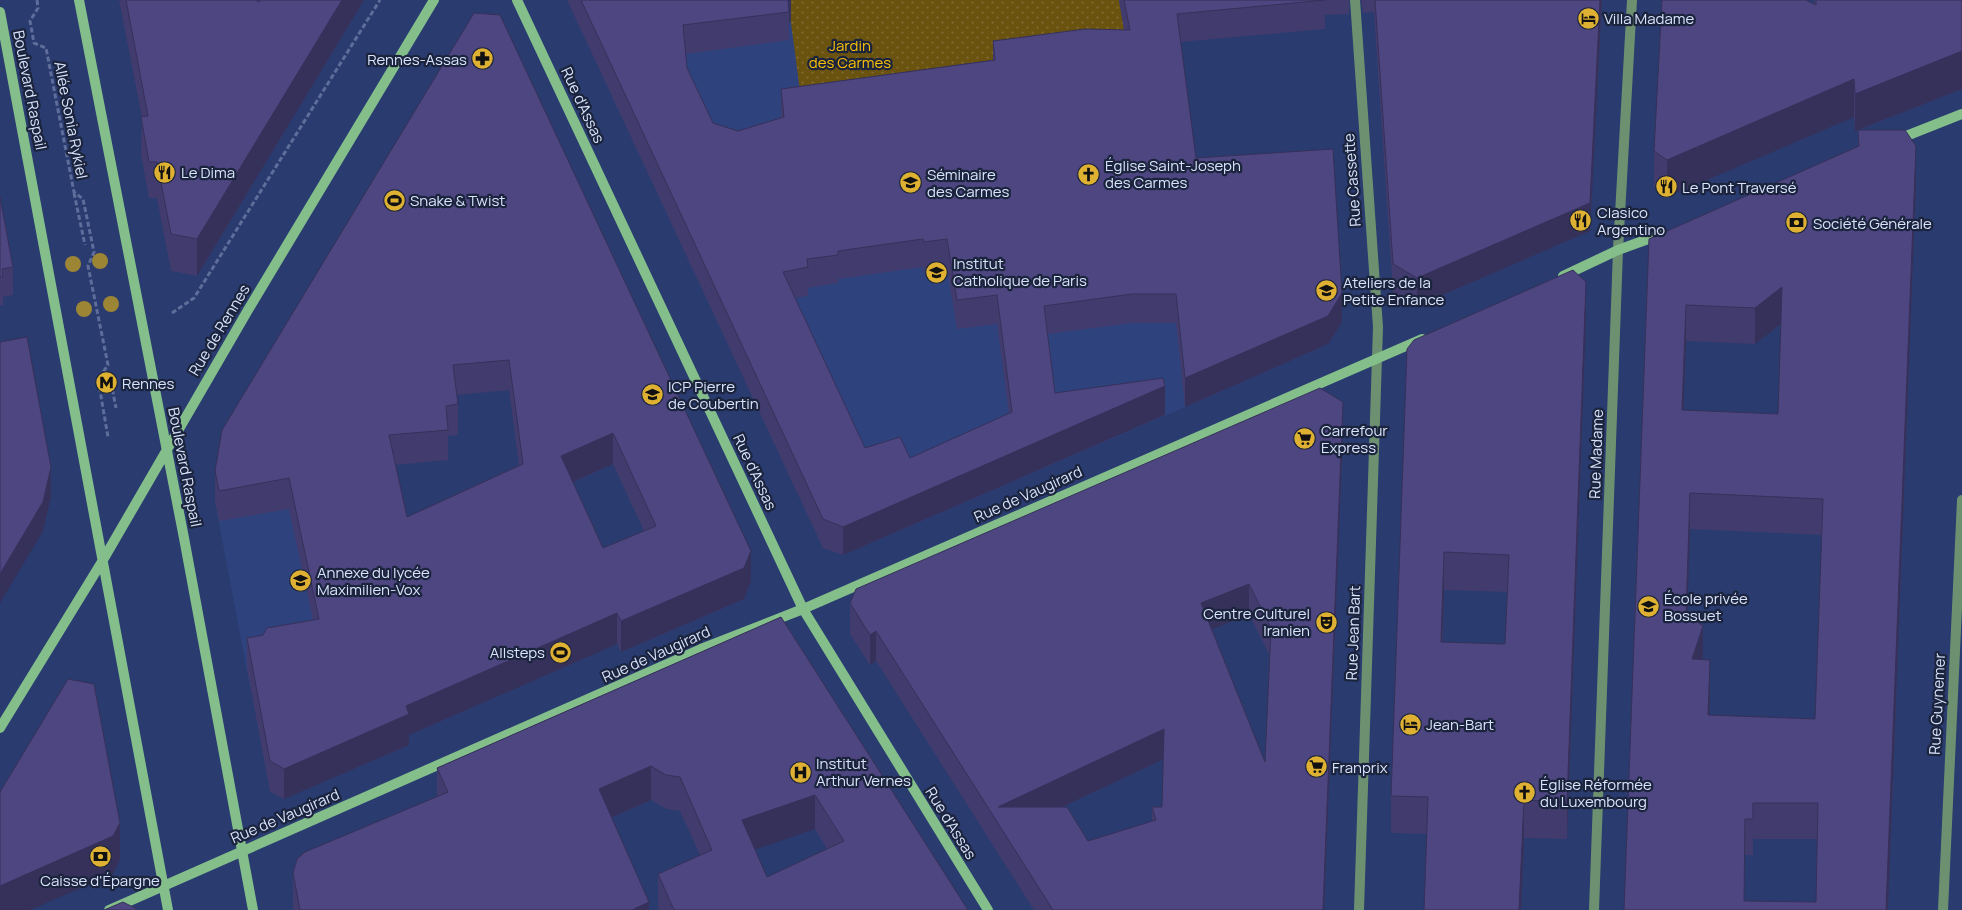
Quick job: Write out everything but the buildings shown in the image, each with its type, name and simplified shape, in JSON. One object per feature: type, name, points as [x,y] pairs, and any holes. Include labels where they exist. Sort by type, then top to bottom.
[{"type":"main road","name":"Boulevard Raspail","points":[[79,0],[167,448],[252,910]]},
{"type":"main road","name":"Rue de Rennes","points":[[0,728],[103,560],[167,448],[434,0]]},
{"type":"main road","name":"Rue d'Assas","points":[[517,0],[803,609],[988,910]]},
{"type":"main road","name":"Boulevard Raspail","points":[[0,12],[168,910]]},
{"type":"main road","points":[[1889,143],[1962,114]]},
{"type":"main road","points":[[1556,279],[1618,250],[1674,229]]},
{"type":"main road","name":"Rue de Vaugirard","points":[[110,910],[701,650],[803,609],[1430,336]]},
{"type":"street","name":"Rue Cassette","points":[[1355,0],[1378,327],[1377,358]]},
{"type":"street","name":"Rue Madame","points":[[1594,910],[1618,250],[1632,0]]},
{"type":"street","name":"Rue Jean Bart","points":[[1359,910],[1377,358]]},
{"type":"street","name":"Rue Guynemer","points":[[1943,910],[1962,500]]},
{"type":"path","name":"Allée Sonia Rykiel","points":[[37,0],[38,8],[30,21],[34,43],[46,48],[74,192],[84,199],[94,252],[88,266],[108,365],[98,379],[108,437]]},
{"type":"path","points":[[172,313],[194,298],[380,0]]},
{"type":"path","points":[[74,192],[85,245]]},
{"type":"path","points":[[111,382],[116,408]]},
{"type":"shaded area","name":"Institut Catholique de Paris","points":[[677,0],[1147,0],[1208,296],[1220,392],[843,555],[719,325],[605,81],[684,70]]},
{"type":"shaded area","name":"Annexe du lycée Maximilien-Vox","points":[[348,472],[389,661],[250,687],[215,502]]},
{"type":"green space","name":"Jardin des Carmes","points":[[788,0],[1119,0],[1128,50],[803,114]]},
{"type":"place","name":"Villa Madame","points":[[1588,18]]},
{"type":"place","name":"Rennes-Assas","points":[[483,59]]},
{"type":"place","name":"Le Dima","points":[[165,172]]},
{"type":"place","name":"Église Saint-Joseph des Carmes","points":[[1089,174]]},
{"type":"place","name":"Séminaire des Carmes","points":[[911,183]]},
{"type":"place","name":"Le Pont Traversé","points":[[1666,187]]},
{"type":"place","name":"Snake & Twist","points":[[394,200]]},
{"type":"place","name":"Clasico Argentino","points":[[1581,221]]},
{"type":"place","name":"Société Générale","points":[[1797,223]]},
{"type":"place","name":"Institut Catholique de Paris","points":[[937,272]]},
{"type":"place","name":"Ateliers de la Petite Enfance","points":[[1327,291]]},
{"type":"place","name":"Rennes","points":[[106,383]]},
{"type":"place","name":"ICP Pierre de Coubertin","points":[[652,395]]},
{"type":"place","name":"Carrefour Express","points":[[1305,439]]},
{"type":"place","name":"Annexe du lycée Maximilien-Vox","points":[[301,581]]},
{"type":"place","name":"École privée Bossuet","points":[[1648,607]]},
{"type":"place","name":"Centre Culturel Iranien","points":[[1326,622]]},
{"type":"place","name":"Allsteps","points":[[561,652]]},
{"type":"place","name":"Jean-Bart","points":[[1410,724]]},
{"type":"place","name":"Franprix","points":[[1316,767]]},
{"type":"place","name":"Institut Arthur Vernes","points":[[800,772]]},
{"type":"place","name":"Église Réformée du Luxembourg","points":[[1524,793]]},
{"type":"place","name":"Caisse d'Épargne","points":[[100,857]]}]
